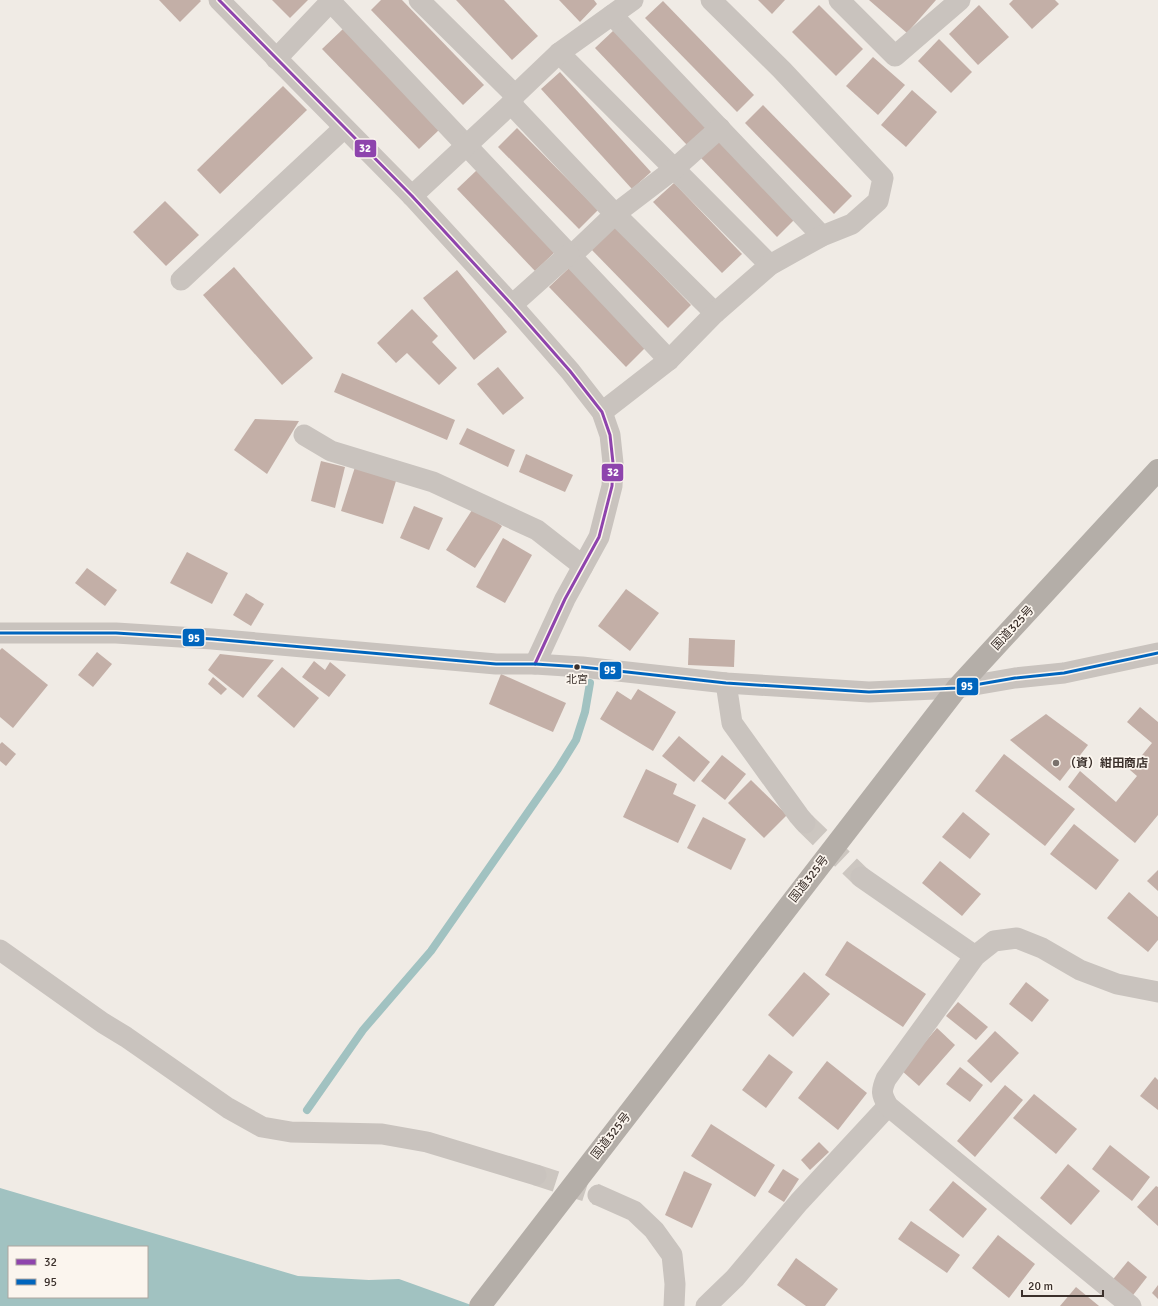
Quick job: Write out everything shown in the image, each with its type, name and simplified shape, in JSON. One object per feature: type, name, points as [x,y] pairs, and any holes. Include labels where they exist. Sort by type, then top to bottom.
[{"type":"highway","name":"国道325号","points":[[480,1306],[957,688],[1158,470]]},
{"type":"street","points":[[218,0],[412,196],[512,305],[570,371],[602,412],[610,435],[613,463],[612,486],[599,537],[565,599],[535,664]]},
{"type":"street","points":[[419,0],[513,100],[615,214],[715,313]]},
{"type":"street","points":[[412,196],[467,145],[559,53],[633,0]]},
{"type":"street","points":[[602,412],[670,360],[715,313],[770,265],[822,236],[852,224],[878,201],[883,178],[782,70],[711,0]]},
{"type":"street","points":[[838,0],[895,56],[960,0]]},
{"type":"street","points":[[276,59],[329,2],[467,145],[670,360]]},
{"type":"street","points":[[612,15],[822,236]]},
{"type":"street","points":[[559,53],[770,265]]},
{"type":"street","points":[[181,280],[344,128]]},
{"type":"street","points":[[512,305],[615,214],[674,169],[720,128]]},
{"type":"street","points":[[304,435],[331,450],[433,482],[537,530],[583,566]]},
{"type":"street","points":[[0,632],[132,634],[212,639],[496,664],[535,664],[582,667],[726,684],[869,692],[957,688],[1015,678],[1064,673],[1158,653]]},
{"type":"street","points":[[726,684],[732,723],[805,823]]},
{"type":"street","points":[[861,877],[975,956]]},
{"type":"street","points":[[1131,1306],[888,1106],[883,1098],[881,1090],[886,1079],[975,956],[994,941],[1017,938],[1042,948],[1080,970],[1117,984],[1158,992]]},
{"type":"street","points":[[0,950],[103,1023],[126,1037],[228,1108],[262,1127],[291,1132],[382,1134],[427,1142],[536,1175]]},
{"type":"street","points":[[706,1306],[735,1278],[799,1202],[888,1106]]},
{"type":"street","points":[[598,1195],[634,1211],[654,1230],[672,1255],[675,1284],[674,1306]]},
{"type":"water","points":[[0,1188],[298,1276],[369,1280],[399,1279],[474,1306],[0,1306]]},
{"type":"building","points":[[159,0],[200,0],[201,1],[180,22]]},
{"type":"building","points":[[272,0],[308,0],[290,18]]},
{"type":"building","points":[[381,0],[402,0],[484,85],[463,105],[371,10]]},
{"type":"building","points":[[456,0],[504,0],[538,36],[512,60]]},
{"type":"building","points":[[559,0],[594,0],[597,4],[580,22]]},
{"type":"building","points":[[758,0],[785,0],[772,14]]},
{"type":"building","points":[[869,0],[936,0],[907,33]]},
{"type":"building","points":[[1013,0],[1055,0],[1059,4],[1032,29],[1009,4]]},
{"type":"building","points":[[663,1],[754,95],[737,112],[645,18]]},
{"type":"building","points":[[819,5],[863,49],[836,76],[792,32]]},
{"type":"building","points":[[979,5],[1009,37],[978,65],[949,34]]},
{"type":"building","points":[[343,29],[440,129],[419,149],[322,49]]},
{"type":"building","points":[[614,30],[706,127],[687,145],[595,48]]},
{"type":"building","points":[[939,39],[972,72],[951,93],[918,61]]},
{"type":"building","points":[[873,57],[905,85],[878,115],[846,86]]},
{"type":"building","points":[[560,72],[651,172],[632,189],[541,89]]},
{"type":"building","points":[[283,86],[307,110],[220,194],[197,170]]},
{"type":"building","points":[[912,90],[937,112],[906,147],[881,125]]},
{"type":"building","points":[[763,105],[852,196],[834,214],[745,123]]},
{"type":"building","points":[[517,128],[598,210],[579,229],[498,147]]},
{"type":"building","points":[[719,138],[796,218],[777,237],[700,157]]},
{"type":"building","points":[[477,170],[555,252],[535,271],[457,189]]},
{"type":"building","points":[[674,183],[742,254],[722,273],[653,202]]},
{"type":"building","points":[[165,201],[199,235],[166,266],[133,232]]},
{"type":"building","points":[[613,225],[691,305],[668,328],[590,248]]},
{"type":"building","points":[[234,267],[313,358],[282,385],[203,295]]},
{"type":"building","points":[[569,268],[646,347],[626,367],[549,287]]},
{"type":"building","points":[[457,270],[507,332],[474,360],[423,298]]},
{"type":"building","points":[[412,309],[438,336],[432,342],[457,368],[439,385],[407,353],[396,363],[377,343]]},
{"type":"building","points":[[498,367],[524,398],[503,415],[477,384]]},
{"type":"building","points":[[342,373],[455,420],[447,440],[334,392]]},
{"type":"building","points":[[255,419],[299,421],[267,474],[234,450]]},
{"type":"building","points":[[467,428],[515,450],[508,467],[459,444]]},
{"type":"building","points":[[526,454],[573,475],[565,492],[519,472]]},
{"type":"building","points":[[321,461],[345,467],[335,508],[311,501]]},
{"type":"building","points":[[355,467],[396,481],[383,524],[341,511]]},
{"type":"building","points":[[414,506],[443,518],[429,550],[400,538]]},
{"type":"building","points":[[474,507],[502,526],[475,568],[446,550]]},
{"type":"building","points":[[503,538],[532,555],[505,603],[476,587]]},
{"type":"building","points":[[187,552],[228,573],[212,604],[170,583]]},
{"type":"building","points":[[87,568],[117,590],[105,606],[75,583]]},
{"type":"building","points":[[626,589],[659,613],[630,651],[598,626]]},
{"type":"building","points":[[246,593],[264,604],[251,626],[233,615]]},
{"type":"building","points":[[689,638],[735,640],[734,667],[688,665]]},
{"type":"building","points":[[2,648],[48,685],[13,728],[0,717],[0,650]]},
{"type":"building","points":[[97,652],[112,664],[93,687],[78,675]]},
{"type":"building","points":[[220,654],[274,660],[243,698],[208,670]]},
{"type":"building","points":[[314,661],[325,670],[330,662],[346,675],[329,697],[302,677]]},
{"type":"building","points":[[282,667],[319,698],[294,728],[257,696]]},
{"type":"building","points":[[501,674],[566,703],[553,732],[489,704]]},
{"type":"building","points":[[213,677],[227,689],[221,695],[208,684]]},
{"type":"building","points":[[638,689],[676,712],[653,751],[600,719],[617,691],[631,700]]},
{"type":"building","points":[[1140,707],[1158,722],[1158,815],[1135,843],[1068,787],[1080,771],[1116,802],[1137,776],[1130,770],[1152,743],[1127,722]]},
{"type":"building","name":"（資）紺田商店","points":[[1046,714],[1088,745],[1060,781],[1010,740]]},
{"type":"building","points":[[679,736],[710,762],[694,782],[662,756]]},
{"type":"building","points":[[2,742],[16,754],[6,766],[0,761],[0,744]]},
{"type":"building","points":[[1004,754],[1075,809],[1045,846],[975,791]]},
{"type":"building","points":[[722,755],[746,774],[725,800],[701,781]]},
{"type":"building","points":[[646,769],[677,784],[673,794],[696,805],[678,843],[623,817]]},
{"type":"building","points":[[751,780],[787,815],[764,838],[728,803]]},
{"type":"building","points":[[963,812],[990,834],[970,859],[942,837]]},
{"type":"building","points":[[703,817],[746,839],[731,870],[687,848]]},
{"type":"building","points":[[1074,824],[1119,860],[1096,890],[1050,854]]},
{"type":"building","points":[[940,861],[981,894],[962,916],[922,883]]},
{"type":"building","points":[[1158,870],[1158,891],[1147,881]]},
{"type":"building","points":[[1129,892],[1158,917],[1158,940],[1148,952],[1107,918]]},
{"type":"building","points":[[847,941],[926,994],[903,1027],[825,975]]},
{"type":"building","points":[[804,972],[830,994],[793,1037],[768,1015]]},
{"type":"building","points":[[1026,982],[1049,1000],[1032,1022],[1009,1004]]},
{"type":"building","points":[[958,1002],[988,1027],[976,1040],[946,1016]]},
{"type":"building","points":[[937,1028],[955,1045],[919,1086],[901,1070]]},
{"type":"building","points":[[995,1031],[1019,1053],[991,1083],[967,1061]]},
{"type":"building","points":[[769,1054],[793,1072],[766,1108],[742,1090]]},
{"type":"building","points":[[827,1061],[867,1093],[838,1130],[798,1098]]},
{"type":"building","points":[[960,1067],[983,1085],[970,1102],[946,1084]]},
{"type":"building","points":[[1155,1077],[1158,1080],[1158,1110],[1140,1096]]},
{"type":"building","points":[[1005,1085],[1023,1100],[975,1157],[957,1141]]},
{"type":"building","points":[[1034,1094],[1077,1129],[1056,1154],[1013,1118]]},
{"type":"building","points":[[711,1124],[775,1165],[755,1197],[691,1156]]},
{"type":"building","points":[[819,1142],[829,1152],[810,1170],[801,1160]]},
{"type":"building","points":[[1110,1145],[1150,1177],[1132,1201],[1092,1169]]},
{"type":"building","points":[[1068,1164],[1100,1191],[1071,1225],[1040,1198]]},
{"type":"building","points":[[783,1169],[799,1179],[784,1202],[768,1192]]},
{"type":"building","points":[[684,1171],[712,1184],[692,1228],[665,1215]]},
{"type":"building","points":[[953,1181],[987,1209],[963,1238],[929,1210]]},
{"type":"building","points":[[1156,1186],[1158,1187],[1158,1226],[1137,1207]]},
{"type":"building","points":[[911,1221],[960,1255],[947,1273],[898,1239]]},
{"type":"building","points":[[998,1235],[1035,1264],[1009,1298],[972,1268]]},
{"type":"building","points":[[796,1258],[838,1289],[825,1306],[806,1306],[777,1285]]},
{"type":"building","points":[[1128,1261],[1147,1277],[1130,1299],[1110,1283]]},
{"type":"building","points":[[1158,1285],[1158,1299],[1152,1293]]},
{"type":"building","points":[[1076,1287],[1099,1306],[1060,1306]]},
{"type":"waterway","points":[[307,1110],[363,1030],[431,951],[558,769],[576,740],[585,712],[590,683]]},
{"type":"tunnel","points":[[805,823],[861,877]]},
{"type":"tunnel","points":[[536,1175],[598,1195]]},
{"type":"transit line","name":"32","points":[[219,0],[412,196],[512,305],[570,371],[602,412],[610,435],[613,463],[612,486],[599,537],[565,599],[535,664]]},
{"type":"transit line","name":"95","points":[[0,633],[116,633],[212,639],[496,664],[535,664],[582,667],[726,683],[869,692],[957,688],[1015,678],[1064,673],[1158,653]]},
{"type":"place","name":"北宮","points":[[577,667]]},
{"type":"place","name":"（資）紺田商店","points":[[1056,763]]}]
